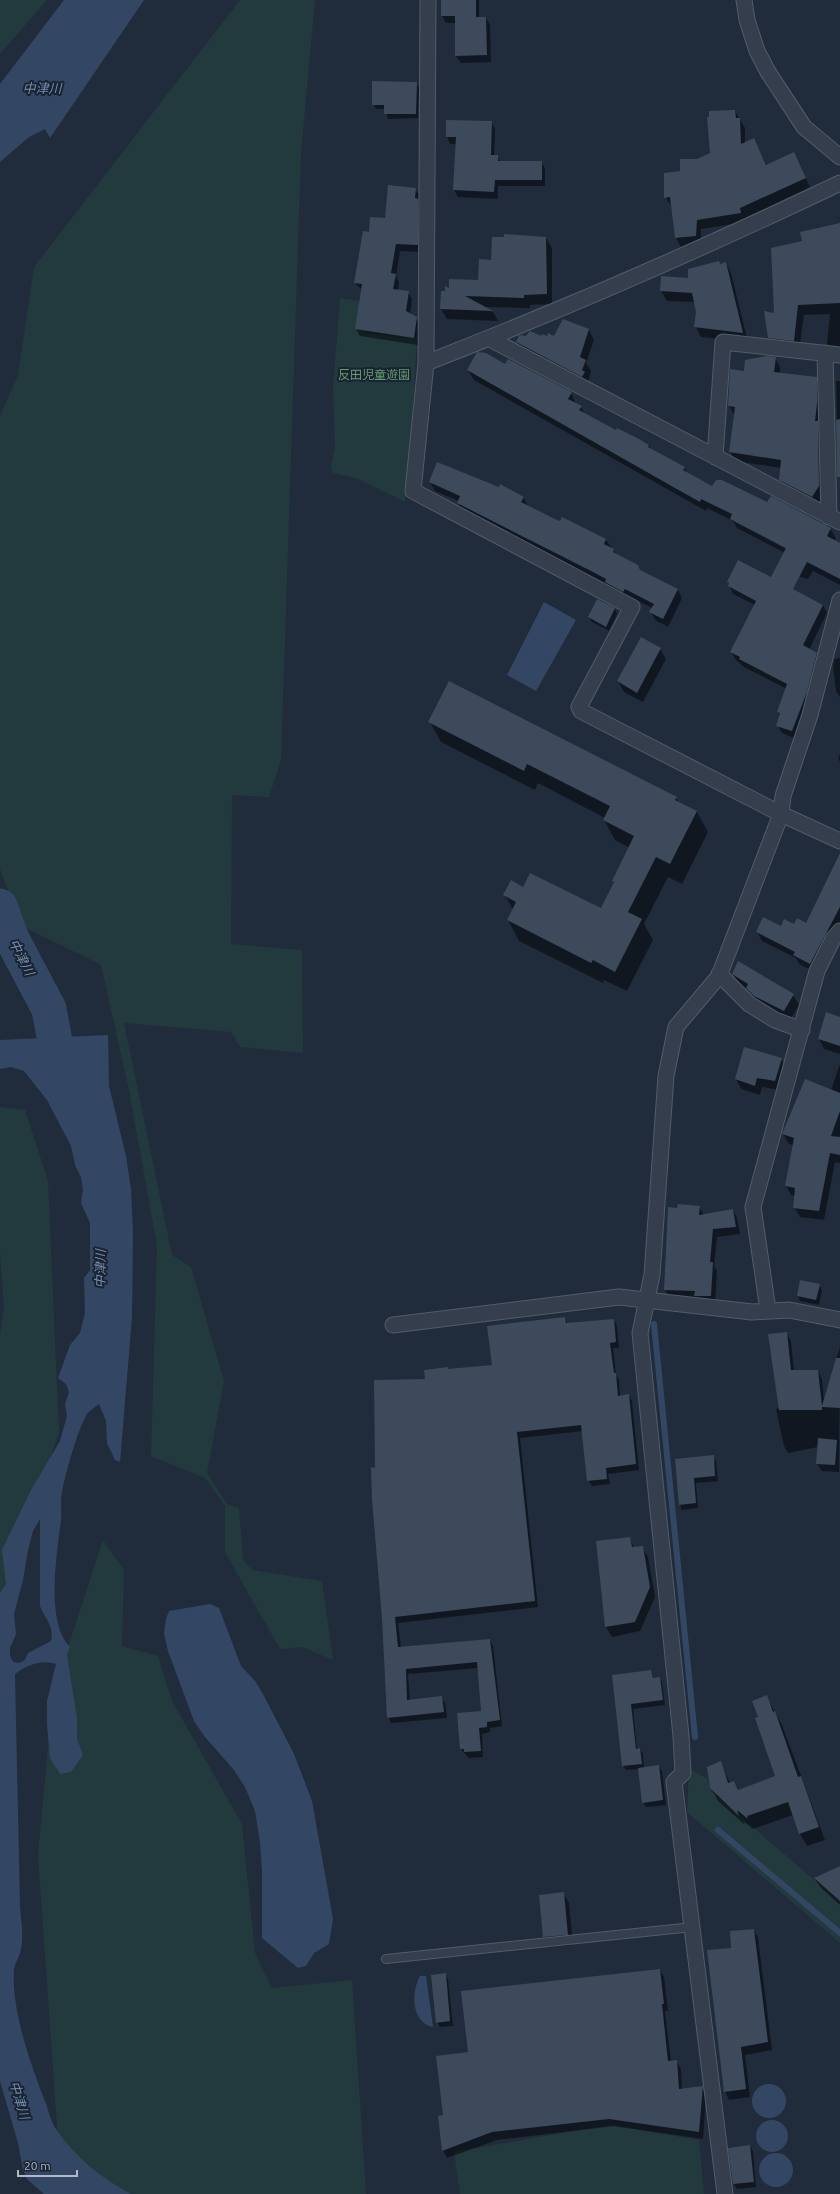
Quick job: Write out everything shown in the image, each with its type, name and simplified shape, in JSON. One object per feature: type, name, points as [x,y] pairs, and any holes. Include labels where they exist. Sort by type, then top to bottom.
[{"type":"street","points":[[428,0],[426,363],[413,491],[632,606],[580,707],[581,711],[781,814],[840,841]]},
{"type":"street","points":[[744,0],[747,20],[758,51],[768,72],[804,127],[840,157]]},
{"type":"street","points":[[426,363],[698,250],[840,183]]},
{"type":"street","points":[[488,338],[835,520]]},
{"type":"street","points":[[715,457],[723,342],[840,355]]},
{"type":"street","points":[[825,353],[835,520]]},
{"type":"street","points":[[725,2194],[674,1782],[683,1773],[681,1736],[640,1333],[652,1276],[666,1076],[676,1027],[719,974],[781,814],[783,796],[810,715],[840,600]]},
{"type":"street","points":[[768,1310],[753,1207],[817,971],[833,939],[840,931]]},
{"type":"street","points":[[719,974],[749,1004],[775,1020],[802,1030]]},
{"type":"street","points":[[393,1325],[619,1297],[648,1299],[752,1312],[789,1310],[840,1320]]},
{"type":"lane","points":[[386,1959],[693,1927]]},
{"type":"green space","points":[[0,0],[47,0],[0,54]]},
{"type":"green space","points":[[240,0],[315,0],[301,153],[281,760],[269,797],[232,795],[231,944],[302,950],[303,1053],[240,1047],[231,1032],[124,1023],[172,1255],[191,1267],[224,1381],[207,1473],[227,1504],[239,1508],[243,1560],[252,1570],[322,1581],[333,1660],[302,1647],[280,1649],[225,1552],[225,1506],[205,1478],[151,1456],[157,1246],[129,1090],[101,965],[22,926],[0,869],[0,416],[18,375],[34,267]]},
{"type":"green space","name":"反田児童遊園","points":[[340,298],[367,302],[364,333],[417,339],[409,471],[405,502],[356,478],[333,473],[331,467],[335,445],[333,388]]},
{"type":"green space","points":[[0,1107],[25,1110],[48,1181],[59,1432],[0,1608],[0,1335],[4,1307],[0,1252]]},
{"type":"green space","points":[[103,1540],[124,1570],[122,1646],[158,1656],[172,1701],[242,1824],[255,1953],[272,1988],[352,1980],[366,2194],[98,2194],[59,2154],[38,1855],[53,1693]]},
{"type":"green space","points":[[689,1769],[707,1778],[711,1791],[840,1902],[840,1943],[687,1812]]},
{"type":"green space","points":[[609,2125],[699,2140],[704,2194],[460,2194],[454,2152]]},
{"type":"water","name":"中津川","points":[[64,0],[144,0],[50,138],[45,129],[29,137],[0,162],[0,84]]},
{"type":"water","points":[[544,602],[576,620],[536,691],[507,675]]},
{"type":"water","points":[[108,1035],[109,1086],[126,1156],[131,1189],[133,1232],[132,1317],[120,1462],[115,1460],[107,1443],[106,1421],[99,1404],[87,1414],[83,1421],[69,1463],[61,1495],[61,1520],[55,1568],[55,1604],[57,1621],[62,1636],[70,1647],[67,1655],[77,1718],[77,1739],[83,1755],[71,1772],[60,1774],[50,1758],[47,1724],[47,1701],[56,1664],[45,1662],[34,1664],[15,1674],[22,1944],[14,1969],[14,1985],[23,2038],[54,2126],[72,2149],[99,2174],[131,2194],[44,2194],[27,2179],[23,2170],[18,2143],[0,2081],[0,1593],[6,1584],[2,1550],[31,1490],[60,1441],[67,1416],[65,1404],[69,1392],[66,1384],[58,1378],[70,1345],[80,1333],[85,1313],[84,1278],[90,1270],[90,1223],[81,1203],[83,1189],[81,1177],[75,1165],[71,1146],[47,1100],[24,1071],[11,1067],[0,1069],[0,1040]],"holes":[[[40,1519],[40,1606],[52,1631],[51,1641],[28,1653],[25,1660],[19,1663],[13,1662],[10,1656],[10,1648],[16,1634],[14,1614],[33,1531]]]},
{"type":"water","points":[[210,1604],[219,1608],[241,1666],[255,1681],[264,1696],[294,1754],[312,1801],[333,1919],[329,1944],[314,1953],[306,1966],[298,1968],[262,1938],[262,1871],[260,1842],[255,1811],[245,1787],[234,1770],[205,1737],[194,1721],[168,1651],[164,1634],[166,1619],[169,1611]]},
{"type":"water","points":[[420,1976],[426,1976],[433,2027],[420,2019],[415,2006],[415,1990]]},
{"type":"water","points":[[769,2084],[781,2089],[786,2101],[781,2113],[769,2118],[757,2113],[752,2101],[757,2089]]},
{"type":"water","points":[[769,2120],[775,2120],[784,2124],[788,2136],[784,2148],[775,2152],[769,2152],[760,2148],[756,2139],[756,2133],[760,2124]]},
{"type":"water","points":[[776,2153],[788,2158],[793,2170],[788,2182],[776,2187],[764,2182],[759,2170],[764,2158]]},
{"type":"building","points":[[441,0],[476,0],[476,17],[486,17],[487,55],[455,56],[455,16],[441,16]]},
{"type":"building","points":[[372,81],[417,82],[416,114],[384,114],[384,105],[372,105]]},
{"type":"building","points":[[735,110],[736,118],[740,118],[741,144],[754,138],[766,165],[794,152],[806,178],[740,208],[741,213],[697,220],[696,236],[675,238],[670,197],[664,198],[664,173],[680,171],[680,159],[697,159],[710,153],[707,117],[709,117],[709,111]]},
{"type":"building","points":[[446,120],[492,121],[491,155],[498,155],[498,161],[542,161],[542,180],[495,180],[494,192],[453,190],[456,137],[446,137]]},
{"type":"building","points":[[388,185],[416,188],[415,198],[418,199],[418,245],[396,244],[391,273],[396,274],[393,289],[409,291],[406,311],[417,317],[414,338],[355,329],[362,284],[354,283],[363,231],[369,232],[370,217],[385,218]]},
{"type":"building","points":[[840,223],[840,303],[798,305],[794,341],[768,338],[764,311],[774,313],[771,248],[802,241],[800,232]]},
{"type":"building","points":[[504,234],[546,237],[547,294],[524,295],[524,298],[465,296],[493,311],[440,309],[441,291],[445,291],[445,286],[449,288],[449,279],[478,280],[479,259],[491,260],[492,237],[504,237]]},
{"type":"building","points":[[719,261],[720,264],[726,262],[743,333],[694,327],[696,312],[692,293],[660,291],[661,276],[688,278],[688,269]]},
{"type":"building","points":[[563,319],[589,329],[580,357],[586,360],[582,370],[585,372],[582,377],[516,342],[519,335],[526,336],[530,331],[541,336],[542,334],[547,336],[548,333],[554,336]]},
{"type":"building","points":[[477,352],[486,353],[505,364],[508,359],[572,392],[568,399],[582,406],[579,410],[616,430],[617,428],[639,439],[649,445],[648,447],[685,467],[683,470],[712,486],[716,480],[722,480],[767,502],[771,496],[831,528],[827,536],[840,543],[840,579],[807,562],[793,589],[823,605],[803,645],[817,653],[807,692],[792,731],[776,726],[780,713],[777,712],[787,684],[739,659],[740,657],[730,652],[756,601],[728,586],[729,583],[727,582],[738,560],[771,577],[786,548],[730,519],[732,514],[701,499],[700,502],[467,370]]},
{"type":"building","points":[[767,356],[776,357],[774,372],[817,377],[815,421],[818,421],[819,486],[812,497],[779,480],[781,460],[729,452],[735,407],[728,406],[730,369],[744,371],[745,360]]},
{"type":"building","points":[[840,419],[840,477],[837,477],[836,420]]},
{"type":"building","points":[[437,462],[499,487],[500,484],[524,497],[521,502],[560,521],[562,517],[606,539],[604,544],[614,549],[613,552],[638,565],[640,570],[678,589],[663,619],[649,612],[654,604],[625,589],[623,592],[605,582],[606,579],[593,572],[457,503],[460,496],[429,482]]},
{"type":"building","points":[[597,599],[615,608],[606,627],[588,617]]},
{"type":"building","points":[[641,637],[661,648],[637,693],[617,681]]},
{"type":"building","points":[[449,681],[677,797],[675,800],[697,811],[670,864],[656,857],[628,912],[642,919],[615,972],[593,960],[591,963],[507,920],[516,902],[503,895],[511,880],[523,887],[530,873],[601,908],[614,882],[612,881],[634,836],[603,820],[610,806],[527,764],[524,771],[428,722]]},
{"type":"building","points":[[840,853],[840,907],[810,964],[793,955],[795,952],[756,932],[763,917],[781,926],[784,919],[794,924],[797,918],[806,923]]},
{"type":"building","points":[[738,961],[794,994],[784,1011],[754,996],[746,988],[748,984],[732,974]]},
{"type":"building","points":[[826,1012],[840,1017],[840,1046],[818,1039]]},
{"type":"building","points":[[744,1047],[782,1058],[775,1081],[757,1078],[755,1086],[735,1079]]},
{"type":"building","points":[[805,1079],[840,1093],[840,1111],[831,1136],[840,1137],[840,1155],[830,1153],[819,1211],[793,1208],[795,1188],[785,1186],[794,1138],[782,1134]]},
{"type":"building","points":[[678,1204],[700,1206],[699,1215],[733,1209],[736,1227],[713,1229],[710,1262],[713,1262],[711,1296],[694,1296],[695,1291],[664,1290],[668,1207],[677,1208]]},
{"type":"building","points":[[800,1280],[820,1284],[816,1300],[797,1296]]},
{"type":"building","points":[[565,1317],[566,1323],[614,1319],[616,1342],[610,1343],[614,1373],[616,1373],[618,1396],[629,1394],[636,1464],[606,1468],[607,1479],[587,1481],[581,1425],[517,1432],[535,1601],[395,1617],[398,1647],[490,1639],[500,1720],[487,1722],[487,1727],[479,1728],[481,1751],[464,1752],[464,1749],[460,1749],[457,1713],[481,1711],[477,1662],[406,1669],[407,1700],[442,1696],[444,1712],[387,1718],[382,1618],[372,1500],[371,1467],[375,1468],[374,1380],[425,1379],[424,1370],[448,1367],[448,1369],[492,1365],[487,1326]]},
{"type":"building","points":[[787,1332],[791,1370],[818,1370],[822,1406],[836,1358],[840,1358],[840,1408],[822,1407],[822,1410],[779,1410],[768,1334]]},
{"type":"building","points":[[818,1438],[837,1440],[835,1465],[816,1464]]},
{"type":"building","points":[[714,1455],[715,1476],[694,1478],[696,1503],[679,1505],[675,1459]]},
{"type":"building","points":[[630,1537],[632,1547],[643,1546],[650,1587],[635,1622],[605,1627],[596,1541]]},
{"type":"building","points":[[651,1670],[653,1678],[660,1677],[663,1700],[631,1704],[636,1749],[640,1748],[642,1764],[622,1766],[612,1675]]},
{"type":"building","points":[[767,1695],[773,1712],[775,1711],[798,1777],[801,1776],[819,1827],[799,1834],[788,1802],[747,1816],[748,1819],[737,1810],[739,1816],[710,1788],[707,1767],[721,1761],[728,1783],[734,1781],[738,1790],[775,1776],[755,1718],[758,1717],[752,1701]]},
{"type":"building","points":[[659,1765],[663,1800],[642,1803],[638,1768]]},
{"type":"building","points":[[840,1866],[840,1901],[814,1878]]},
{"type":"building","points":[[564,1892],[568,1935],[543,1937],[539,1895]]},
{"type":"building","points":[[754,1929],[768,2042],[741,2047],[746,2089],[724,2092],[707,1950],[731,1948],[730,1931]]},
{"type":"building","points":[[660,1969],[668,2061],[677,2060],[679,2089],[703,2086],[699,2132],[609,2119],[492,2132],[442,2151],[438,2116],[443,2115],[436,2056],[468,2052],[461,1991]]},
{"type":"building","points":[[446,1973],[450,2021],[436,2023],[431,1975]]},
{"type":"building","points":[[750,2145],[754,2182],[733,2184],[728,2148]]},
{"type":"waterway","name":"中津川","points":[[0,906],[12,939],[49,1009],[63,1084]]},
{"type":"waterway","points":[[654,1324],[695,1737]]},
{"type":"waterway","points":[[718,1830],[840,1933]]}]
